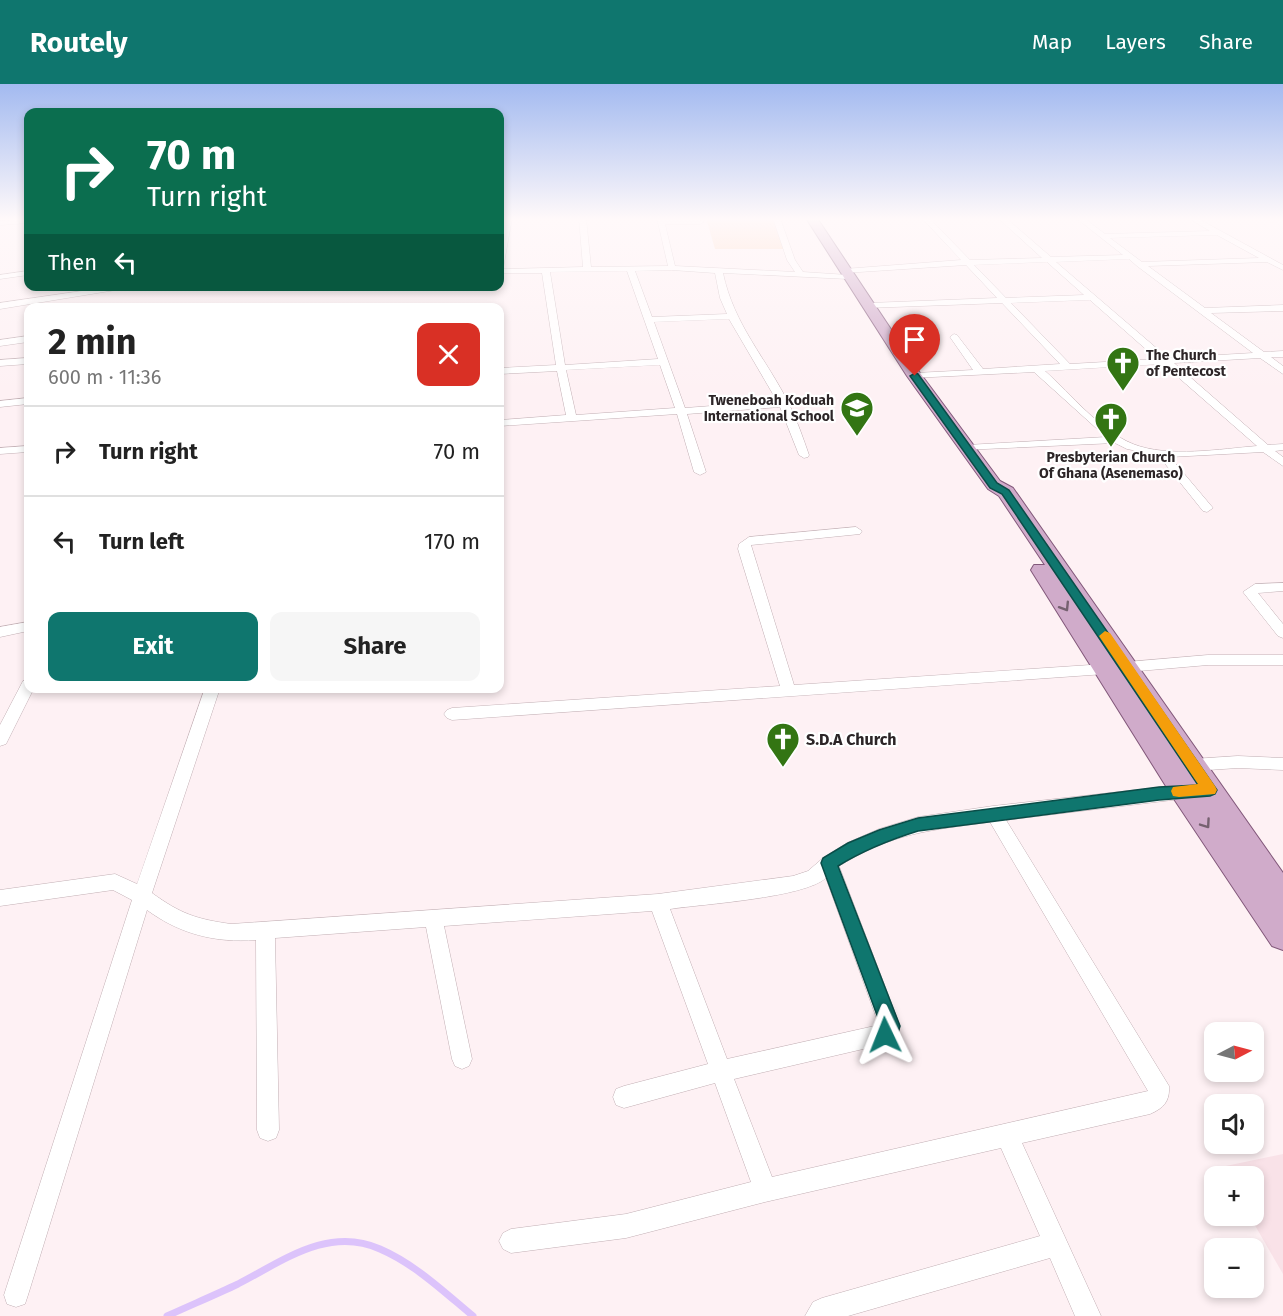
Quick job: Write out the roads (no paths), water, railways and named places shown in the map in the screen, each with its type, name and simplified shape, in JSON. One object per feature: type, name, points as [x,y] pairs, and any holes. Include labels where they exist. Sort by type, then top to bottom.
[{"type":"main road","points":[[847,275],[915,376],[994,485],[993,494],[1116,668],[1193,765],[1283,897]]},
{"type":"main road","points":[[1116,668],[1183,791],[1283,936]]},
{"type":"street","points":[[547,275],[561,367],[572,419]]},
{"type":"street","points":[[632,275],[681,411],[700,472]]},
{"type":"street","points":[[719,275],[724,298],[732,316],[784,404],[804,455]]},
{"type":"street","points":[[979,275],[1067,366]]},
{"type":"street","points":[[1066,275],[1283,463]]},
{"type":"street","points":[[1155,275],[1283,371]]},
{"type":"street","points":[[0,306],[102,291]]},
{"type":"street","points":[[869,306],[1091,297]]},
{"type":"street","points":[[1203,311],[1283,308]]},
{"type":"street","points":[[648,320],[732,316]]},
{"type":"street","points":[[954,337],[980,372]]},
{"type":"street","points":[[0,343],[24,340]]},
{"type":"street","points":[[915,376],[1283,354]]},
{"type":"street","points":[[0,363],[24,361]]},
{"type":"street","points":[[504,370],[662,362]]},
{"type":"street","points":[[1036,368],[1116,440],[1134,449],[1162,454],[1283,447]]},
{"type":"street","points":[[0,404],[24,401]]},
{"type":"street","points":[[504,423],[784,404]]},
{"type":"street","points":[[967,448],[1116,440]]},
{"type":"street","points":[[0,452],[24,449]]},
{"type":"street","points":[[1162,454],[1207,508]]},
{"type":"street","points":[[788,689],[744,549],[745,544],[749,541],[856,531]]},
{"type":"street","points":[[1283,587],[1255,588],[1250,592],[1283,633]]},
{"type":"street","points":[[0,632],[24,628]]},
{"type":"street","points":[[452,714],[1208,660],[1283,660]]},
{"type":"street","points":[[0,740],[24,693]]},
{"type":"street","points":[[16,1295],[142,896],[211,693]]},
{"type":"street","points":[[1193,765],[1238,762],[1283,764]]},
{"type":"street","points":[[0,898],[115,882],[142,896],[167,915],[195,927],[231,933],[658,902],[793,884],[814,877],[829,863],[853,848],[885,834],[918,824],[993,813],[1183,791],[1210,790]]},
{"type":"street","points":[[511,1241],[626,1226],[765,1190],[1150,1102],[1159,1096],[1158,1086],[1149,1070],[993,813]]},
{"type":"street","points":[[624,1097],[721,1071],[889,1033],[890,1026],[829,863]]},
{"type":"street","points":[[658,902],[765,1190]]},
{"type":"street","points":[[433,918],[462,1059]]},
{"type":"street","points":[[266,931],[268,1130]]},
{"type":"street","points":[[1007,1135],[1088,1316]]},
{"type":"street","points":[[818,1316],[822,1311],[1056,1244]]},
{"type":"waterway","points":[[167,1316],[238,1284],[306,1249],[342,1242],[361,1243],[393,1255],[429,1279],[473,1316]]},
{"type":"place","name":"The Church of Pentecost","points":[[1123,392]]},
{"type":"place","name":"Tweneboah Koduah International School","points":[[857,437]]},
{"type":"place","name":"Presbyterian Church Of Ghana (Asenemaso)","points":[[1111,448]]},
{"type":"place","name":"S.D.A Church","points":[[783,768]]}]
